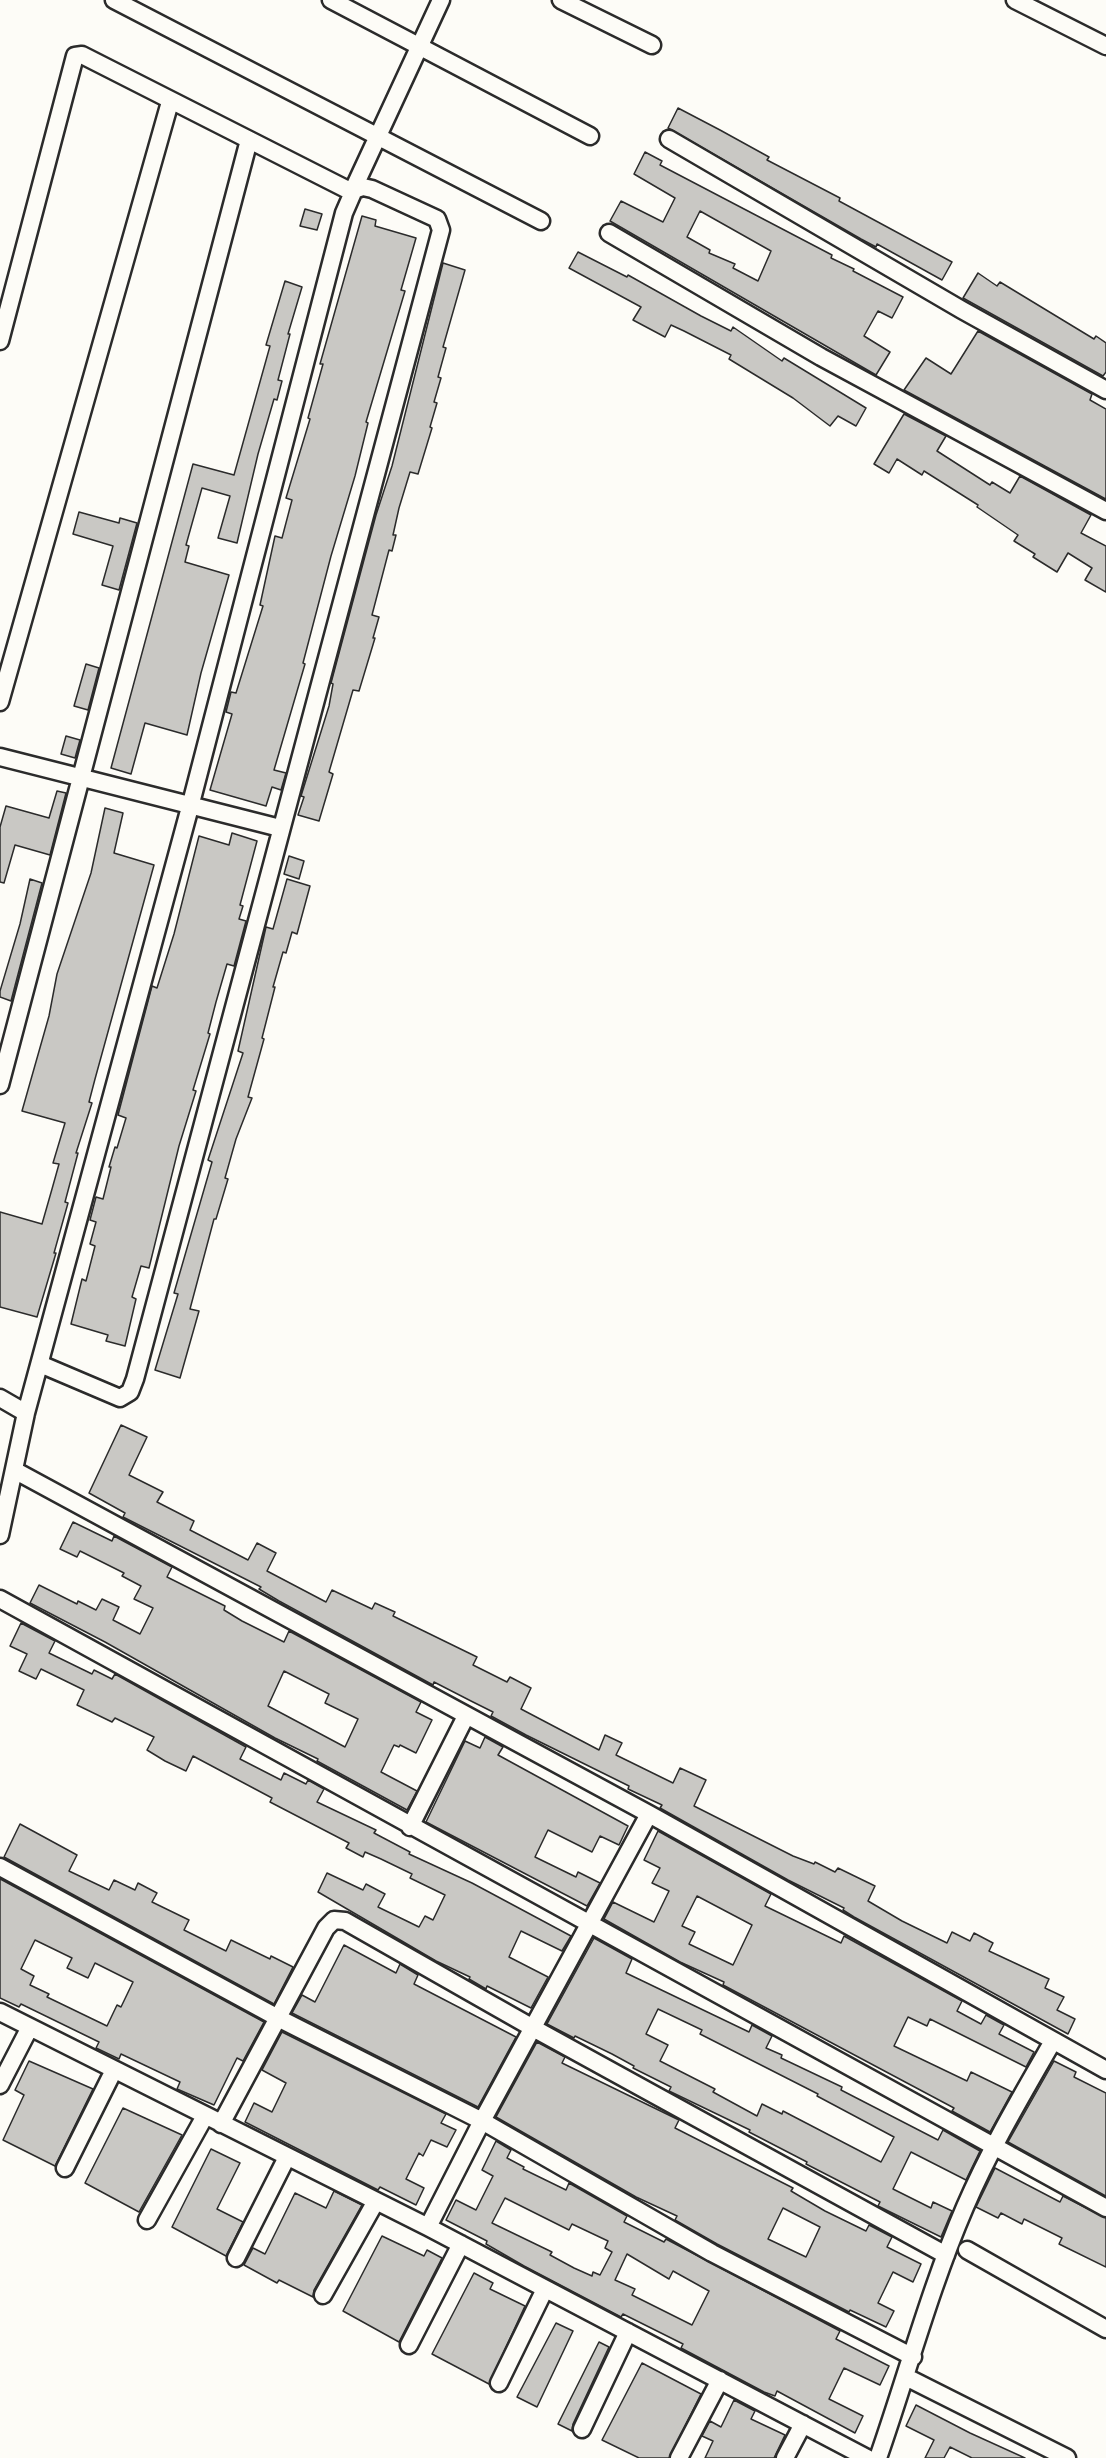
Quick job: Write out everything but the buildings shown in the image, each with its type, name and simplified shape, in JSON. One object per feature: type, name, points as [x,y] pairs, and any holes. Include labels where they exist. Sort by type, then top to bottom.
[{"type":"street","points":[[114,0],[541,221]]},
{"type":"street","points":[[331,0],[590,136]]},
{"type":"street","points":[[0,1535],[26,1413],[190,807],[344,213],[376,136],[441,0]]},
{"type":"street","points":[[561,0],[651,45]]},
{"type":"street","points":[[1016,0],[1106,46]]},
{"type":"street","points":[[0,341],[74,57],[82,55],[170,102],[352,192]]},
{"type":"street","points":[[0,702],[170,102]]},
{"type":"street","points":[[669,139],[952,304],[1106,390]]},
{"type":"street","points":[[0,1084],[83,777],[249,140]]},
{"type":"street","points":[[40,1364],[120,1398],[130,1392],[441,230],[437,219],[372,189],[358,188],[352,192]]},
{"type":"street","points":[[609,233],[821,357],[1106,511]]},
{"type":"street","points":[[0,757],[280,828]]},
{"type":"street","points":[[0,1398],[26,1413]]},
{"type":"street","points":[[14,1470],[649,1814],[1106,2070]]},
{"type":"street","points":[[0,1599],[410,1827],[1106,2208]]},
{"type":"street","points":[[410,1827],[466,1716]]},
{"type":"street","points":[[428,2227],[482,2121],[649,1814]]},
{"type":"street","points":[[0,1867],[280,2019],[482,2121],[712,2253],[913,2357]]},
{"type":"street","points":[[221,2124],[280,2019],[326,1928],[338,1920],[351,1923],[533,2028],[946,2255]]},
{"type":"street","points":[[0,2012],[428,2227],[867,2458]]},
{"type":"street","points":[[0,2085],[30,2027]]},
{"type":"street","points":[[879,2458],[946,2255],[993,2148],[1053,2041]]},
{"type":"street","points":[[65,2168],[114,2070]]},
{"type":"street","points":[[147,2220],[205,2116]]},
{"type":"street","points":[[236,2258],[287,2157]]},
{"type":"street","points":[[323,2295],[376,2201]]},
{"type":"street","points":[[409,2345],[461,2244]]},
{"type":"street","points":[[967,2250],[1106,2329]]},
{"type":"street","points":[[499,2382],[545,2289]]},
{"type":"street","points":[[582,2429],[628,2332]]},
{"type":"street","points":[[906,2377],[1067,2458]]},
{"type":"street","points":[[679,2458],[720,2380]]},
{"type":"street","points":[[785,2458],[803,2424]]}]
